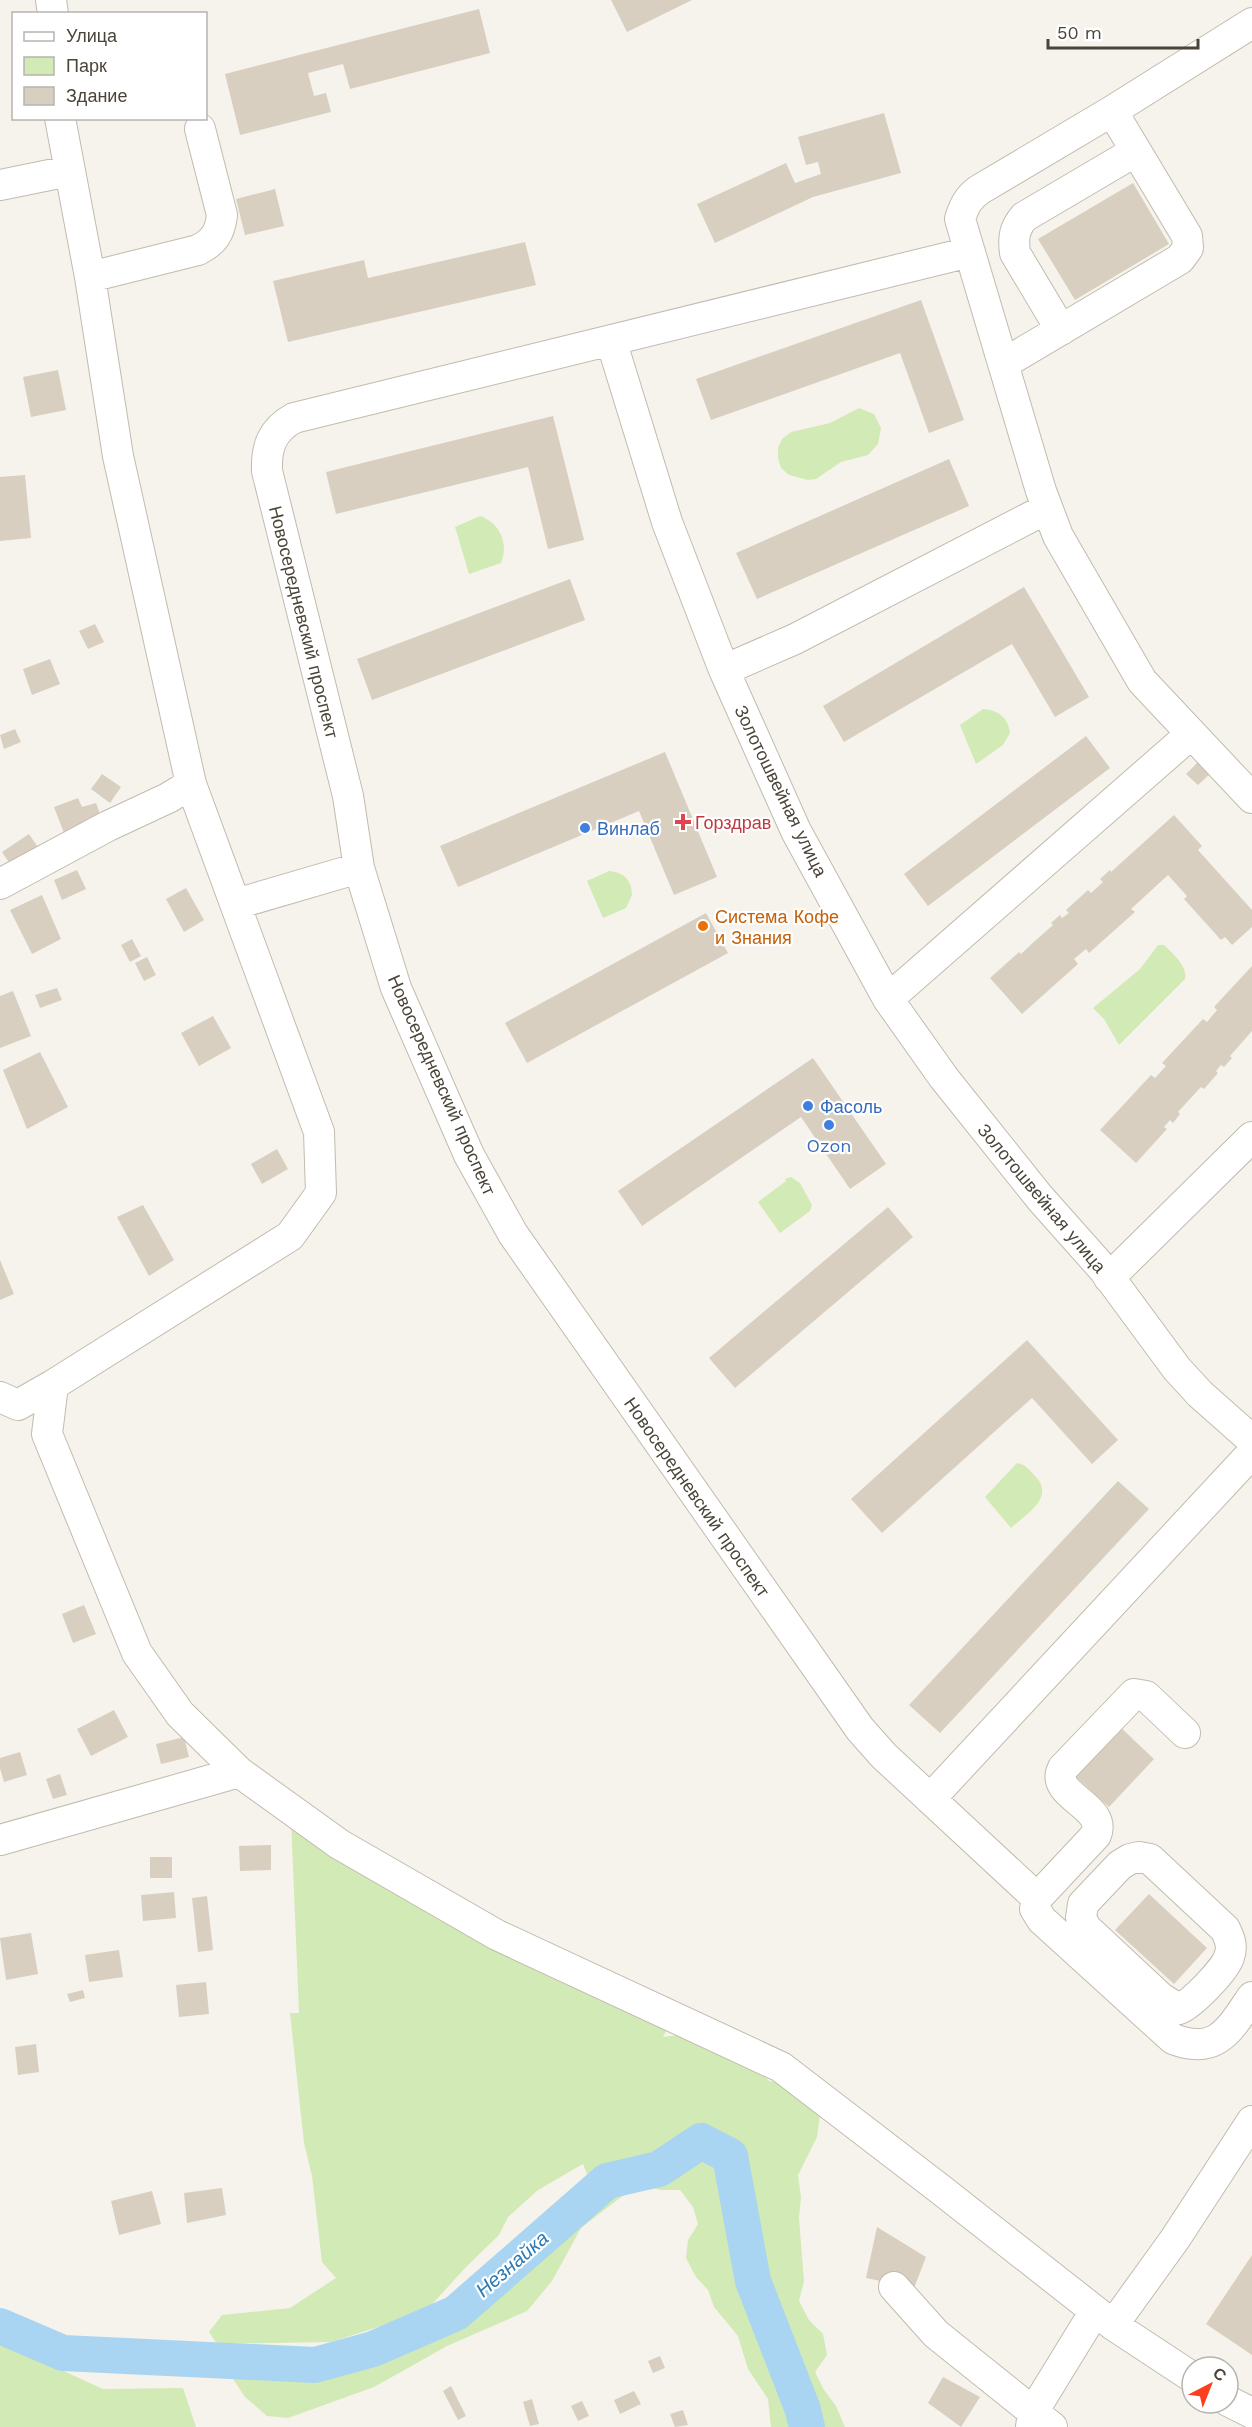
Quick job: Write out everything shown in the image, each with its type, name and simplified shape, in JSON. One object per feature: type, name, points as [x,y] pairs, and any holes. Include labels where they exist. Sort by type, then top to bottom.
[{"type":"street","points":[[1252,23],[1112,111],[979,190],[963,207],[960,219],[1046,509],[1058,536],[1142,681],[1252,798]]},
{"type":"street","points":[[1003,364],[1180,259],[1188,248],[1187,236],[1112,111]]},
{"type":"street","points":[[0,1396],[18,1405],[290,1236],[321,1193],[319,1132],[191,784],[118,456],[90,277],[60,120]]},
{"type":"street","points":[[90,277],[198,250],[208,246],[217,236],[222,215],[200,129]]},
{"type":"street","points":[[1061,330],[1016,253],[1013,240],[1015,232],[1024,217],[1136,151]]},
{"type":"street","points":[[0,185],[69,171]]},
{"type":"street","points":[[610,340],[970,252]]},
{"type":"street","name":"Новосередневский проспект","points":[[610,340],[294,418],[280,428],[268,447],[267,471],[348,796],[359,868],[404,1008],[469,1155],[507,1225],[860,1729],[884,1756],[1037,1898]]},
{"type":"street","name":"Золотошвейная улица","points":[[610,340],[667,522],[724,669],[796,831],[888,999],[990,1138],[1109,1278],[1186,1379],[1252,1440]]},
{"type":"street","points":[[724,669],[795,639],[1046,509]]},
{"type":"street","points":[[888,999],[1191,734]]},
{"type":"street","points":[[0,884],[191,784]]},
{"type":"street","points":[[236,904],[359,868]]},
{"type":"street","points":[[1109,1278],[1252,1137]]},
{"type":"street","points":[[53,1385],[47,1434],[137,1653],[180,1714],[239,1772],[339,1844],[497,1935],[781,2067],[940,2188],[1104,2318],[1180,2369]]},
{"type":"street","points":[[930,1799],[1252,1453]]},
{"type":"street","points":[[1169,2019],[1042,1920],[1035,1909],[1037,1898],[1096,1835],[1098,1830],[1097,1820],[1063,1785],[1060,1776],[1063,1768],[1134,1694],[1146,1696],[1185,1733]]},
{"type":"street","points":[[0,1840],[239,1772]]},
{"type":"street","points":[[1169,2019],[1190,2003],[1227,1964],[1231,1949],[1230,1939],[1225,1929],[1150,1859],[1139,1857],[1130,1859],[1120,1865],[1083,1904],[1081,1918],[1086,1928],[1161,1998],[1173,2039],[1185,2044],[1205,2044],[1227,2033],[1252,1997]]},
{"type":"street","points":[[894,2287],[936,2334],[1039,2422],[1104,2318],[1174,2239],[1252,2121]]},
{"type":"green space","points":[[859,408],[874,414],[881,428],[878,444],[868,455],[841,462],[816,479],[808,480],[789,475],[781,468],[778,448],[782,439],[791,432],[830,423]]},
{"type":"green space","points":[[480,516],[493,523],[498,529],[503,541],[503,556],[501,563],[469,574],[455,527]]},
{"type":"green space","points":[[983,709],[1001,715],[1010,733],[1003,745],[976,764],[960,725]]},
{"type":"green space","points":[[609,871],[626,878],[632,895],[626,908],[603,918],[587,881]]},
{"type":"green space","points":[[1158,945],[1164,945],[1179,960],[1184,969],[1185,979],[1119,1045],[1104,1019],[1093,1008],[1140,969]]},
{"type":"green space","points":[[791,1177],[800,1183],[812,1205],[810,1211],[780,1233],[758,1202],[786,1181],[785,1179]]},
{"type":"green space","points":[[1017,1463],[1025,1466],[1036,1477],[1042,1492],[1031,1511],[1011,1528],[985,1497]]},
{"type":"green space","points":[[291,1819],[669,2025],[663,2037],[696,2033],[756,2065],[769,2081],[788,2084],[821,2107],[817,2137],[798,2175],[804,2281],[799,2301],[809,2320],[823,2334],[827,2355],[815,2372],[824,2390],[836,2406],[845,2427],[771,2427],[768,2399],[748,2369],[738,2336],[714,2307],[708,2290],[696,2277],[686,2258],[688,2240],[698,2224],[693,2207],[680,2190],[661,2190],[643,2186],[625,2194],[581,2228],[552,2281],[527,2311],[447,2346],[374,2387],[288,2418],[267,2416],[245,2397],[231,2376],[245,2364],[279,2367],[414,2334],[452,2302],[491,2288],[541,2225],[589,2179],[583,2164],[538,2190],[508,2217],[499,2235],[425,2312],[331,2342],[217,2344],[209,2332],[222,2315],[290,2308],[336,2278],[322,2262],[312,2176],[304,2143],[290,2013],[299,2013]]},
{"type":"green space","points":[[0,2342],[103,2389],[183,2388],[196,2427],[0,2427]]},
{"type":"building","points":[[611,0],[692,0],[627,32]]},
{"type":"building","points":[[479,9],[490,53],[350,89],[343,64],[308,73],[314,96],[326,93],[331,112],[240,135],[225,74]]},
{"type":"building","points":[[884,113],[901,173],[813,197],[715,243],[697,204],[786,163],[795,183],[821,174],[818,162],[806,165],[798,137]]},
{"type":"building","points":[[1133,183],[1169,244],[1075,300],[1038,239]]},
{"type":"building","points":[[275,189],[284,226],[245,235],[236,199]]},
{"type":"building","points":[[525,242],[536,285],[288,342],[273,281],[364,260],[368,278]]},
{"type":"building","points":[[921,300],[964,420],[929,433],[900,353],[711,420],[696,379]]},
{"type":"building","points":[[58,370],[66,410],[31,417],[23,377]]},
{"type":"building","points":[[553,416],[584,540],[548,549],[528,467],[336,514],[326,472]]},
{"type":"building","points":[[949,459],[969,506],[757,599],[736,553]]},
{"type":"building","points":[[25,475],[31,538],[0,541],[0,477]]},
{"type":"building","points":[[570,579],[585,620],[372,700],[357,659]]},
{"type":"building","points":[[1024,587],[1089,697],[1055,717],[1012,644],[844,742],[823,706]]},
{"type":"building","points":[[95,624],[104,642],[88,649],[79,631]]},
{"type":"building","points":[[50,659],[60,684],[32,695],[23,669]]},
{"type":"building","points":[[15,729],[21,742],[4,749],[0,735]]},
{"type":"building","points":[[1086,736],[1110,768],[928,906],[904,874]]},
{"type":"building","points":[[665,752],[717,877],[674,895],[639,811],[458,887],[440,846]]},
{"type":"building","points":[[1198,762],[1210,774],[1198,785],[1186,774]]},
{"type":"building","points":[[102,774],[121,787],[110,803],[91,789]]},
{"type":"building","points":[[78,798],[82,807],[96,803],[102,819],[64,833],[54,807]]},
{"type":"building","points":[[1174,815],[1202,846],[1198,850],[1252,910],[1252,927],[1232,945],[1225,937],[1221,940],[1184,899],[1187,896],[1168,875],[1131,909],[1135,912],[1089,953],[1086,949],[1074,959],[1078,964],[1022,1014],[990,978],[1019,952],[1021,954],[1053,925],[1051,923],[1060,915],[1062,918],[1069,913],[1066,910],[1088,890],[1091,893],[1103,882],[1100,879],[1110,870],[1111,872]]},
{"type":"building","points":[[29,834],[41,852],[14,870],[2,852]]},
{"type":"building","points":[[77,870],[86,889],[62,900],[54,880]]},
{"type":"building","points":[[186,888],[204,920],[184,932],[166,899]]},
{"type":"building","points":[[42,895],[61,939],[32,954],[10,910]]},
{"type":"building","points":[[706,913],[728,953],[527,1063],[505,1023]]},
{"type":"building","points":[[132,939],[141,956],[130,962],[121,945]]},
{"type":"building","points":[[147,957],[156,975],[144,981],[135,963]]},
{"type":"building","points":[[1252,966],[1252,1031],[1230,1056],[1232,1058],[1224,1067],[1221,1065],[1216,1071],[1218,1073],[1204,1089],[1201,1087],[1178,1112],[1180,1114],[1173,1123],[1170,1120],[1164,1127],[1167,1129],[1136,1163],[1100,1130],[1151,1075],[1155,1078],[1166,1066],[1162,1063],[1203,1019],[1207,1022],[1217,1010],[1214,1007]]},
{"type":"building","points":[[57,988],[62,1000],[40,1008],[35,995]]},
{"type":"building","points":[[13,991],[31,1036],[0,1048],[0,996]]},
{"type":"building","points":[[213,1016],[231,1048],[199,1066],[181,1033]]},
{"type":"building","points":[[40,1052],[68,1107],[27,1129],[3,1070]]},
{"type":"building","points":[[813,1058],[886,1164],[850,1189],[801,1117],[642,1226],[618,1191]]},
{"type":"building","points":[[277,1149],[288,1169],[262,1184],[251,1164]]},
{"type":"building","points":[[143,1205],[174,1260],[149,1276],[117,1217]]},
{"type":"building","points":[[888,1207],[913,1237],[735,1388],[709,1358]]},
{"type":"building","points":[[0,1260],[14,1294],[0,1300]]},
{"type":"building","points":[[1027,1340],[1118,1440],[1092,1464],[1032,1398],[882,1533],[851,1499]]},
{"type":"building","points":[[1118,1481],[1149,1509],[940,1733],[909,1705]]},
{"type":"building","points":[[84,1605],[96,1634],[73,1643],[62,1614]]},
{"type":"building","points":[[114,1710],[128,1737],[91,1756],[77,1729]]},
{"type":"building","points":[[1118,1725],[1154,1759],[1109,1807],[1073,1774]]},
{"type":"building","points":[[184,1737],[189,1757],[161,1764],[156,1744]]},
{"type":"building","points":[[20,1752],[27,1775],[4,1782],[0,1758]]},
{"type":"building","points":[[60,1774],[67,1795],[53,1799],[46,1779]]},
{"type":"building","points":[[271,1845],[271,1870],[240,1871],[239,1846]]},
{"type":"building","points":[[150,1857],[172,1857],[172,1878],[150,1878]]},
{"type":"building","points":[[174,1892],[176,1918],[143,1921],[141,1895]]},
{"type":"building","points":[[1149,1894],[1207,1948],[1174,1984],[1115,1930]]},
{"type":"building","points":[[207,1896],[213,1950],[198,1952],[192,1898]]},
{"type":"building","points":[[31,1933],[38,1974],[6,1980],[0,1938]]},
{"type":"building","points":[[119,1950],[123,1977],[89,1982],[85,1955]]},
{"type":"building","points":[[206,1982],[209,2014],[179,2017],[176,1985]]},
{"type":"building","points":[[83,1990],[85,1998],[70,2002],[67,1994]]},
{"type":"building","points":[[36,2044],[39,2072],[18,2075],[15,2047]]},
{"type":"building","points":[[222,2188],[226,2215],[187,2223],[184,2193]]},
{"type":"building","points":[[152,2191],[161,2224],[119,2235],[111,2201]]},
{"type":"building","points":[[877,2227],[926,2257],[914,2288],[866,2278]]},
{"type":"building","points":[[1252,2255],[1252,2355],[1206,2324]]},
{"type":"building","points":[[660,2356],[665,2368],[653,2373],[648,2361]]},
{"type":"building","points":[[943,2377],[980,2397],[961,2427],[928,2403]]},
{"type":"building","points":[[451,2386],[466,2416],[458,2420],[443,2391]]},
{"type":"building","points":[[634,2391],[641,2404],[620,2414],[614,2400]]},
{"type":"building","points":[[532,2399],[539,2424],[530,2426],[523,2402]]},
{"type":"building","points":[[582,2401],[589,2416],[578,2421],[571,2406]]},
{"type":"building","points":[[683,2410],[688,2425],[675,2427],[670,2414]]},
{"type":"waterway","name":"Незнайка","points":[[0,2326],[63,2353],[315,2365],[373,2349],[456,2313],[607,2181],[659,2169],[701,2141],[730,2156],[753,2281],[803,2410],[807,2427]]},
{"type":"place","name":"Горздрав","points":[[683,822]]},
{"type":"place","name":"Винлаб","points":[[585,828]]},
{"type":"place","name":"Система Кофе и Знания","points":[[703,926]]},
{"type":"place","name":"Фасоль","points":[[808,1106]]},
{"type":"place","name":"Ozon","points":[[829,1125]]}]
